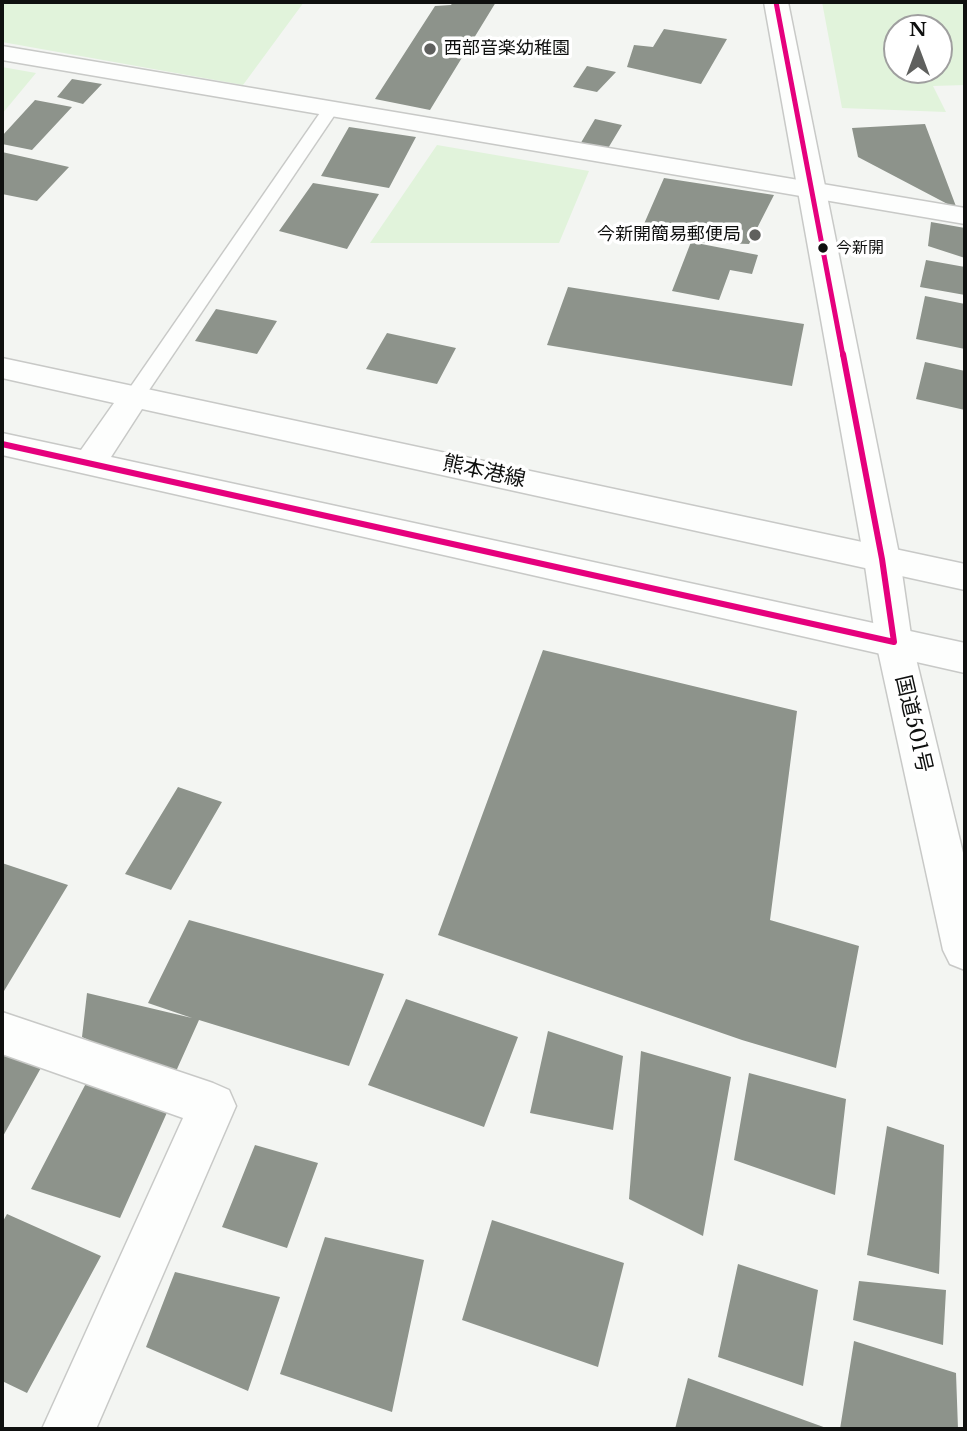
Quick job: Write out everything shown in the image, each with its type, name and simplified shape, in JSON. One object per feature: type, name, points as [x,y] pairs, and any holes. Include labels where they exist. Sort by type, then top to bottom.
[{"type":"main road","name":"国道501号","points":[[776,2],[882,559],[894,642],[965,950]]},
{"type":"main road","points":[[2,53],[965,216]]},
{"type":"main road","name":"熊本港線","points":[[2,368],[965,577]]},
{"type":"main road","points":[[89,464],[134,397]]},
{"type":"main road","points":[[2,444],[965,658]]},
{"type":"main road","points":[[2,1033],[213,1106],[69,1429]]},
{"type":"lane","points":[[134,397],[330,110]]},
{"type":"green space","points":[[2,2],[304,2],[243,85],[2,42]]},
{"type":"green space","points":[[822,2],[965,2],[965,85],[933,86],[946,112],[842,108]]},
{"type":"green space","points":[[2,67],[36,73],[2,114]]},
{"type":"green space","points":[[437,145],[589,171],[559,243],[370,243]]},
{"type":"building","points":[[453,2],[496,2],[430,110],[375,99],[435,6],[451,5]]},
{"type":"building","points":[[664,29],[727,39],[701,84],[627,67],[634,45],[653,47]]},
{"type":"building","points":[[587,66],[616,72],[597,92],[573,87]]},
{"type":"building","points":[[72,79],[102,84],[83,104],[57,97]]},
{"type":"building","points":[[35,100],[72,107],[32,150],[2,144],[2,136]]},
{"type":"building","points":[[595,119],[622,125],[607,150],[579,146]]},
{"type":"building","points":[[925,124],[957,209],[858,157],[852,128]]},
{"type":"building","points":[[349,127],[416,137],[389,188],[321,176]]},
{"type":"building","points":[[2,152],[69,167],[37,201],[2,194]]},
{"type":"building","points":[[664,178],[774,195],[749,244],[637,240]]},
{"type":"building","points":[[313,183],[379,194],[347,249],[279,231]]},
{"type":"building","points":[[931,222],[965,228],[965,258],[928,246]]},
{"type":"building","points":[[691,242],[758,255],[752,274],[730,270],[719,300],[672,291]]},
{"type":"building","points":[[926,260],[965,267],[965,295],[920,287]]},
{"type":"building","points":[[568,287],[804,324],[792,386],[547,345]]},
{"type":"building","points":[[925,296],[965,304],[965,349],[916,339]]},
{"type":"building","points":[[216,309],[277,321],[257,354],[195,341]]},
{"type":"building","points":[[387,333],[456,348],[437,384],[366,369]]},
{"type":"building","points":[[925,362],[965,371],[965,410],[916,399]]},
{"type":"building","points":[[543,650],[797,711],[770,920],[859,946],[836,1068],[742,1040],[438,935]]},
{"type":"building","points":[[178,787],[222,802],[171,890],[125,874]]},
{"type":"building","points":[[2,863],[68,885],[4,991],[2,990]]},
{"type":"building","points":[[189,920],[384,974],[349,1066],[199,1020],[173,1078],[82,1037],[87,993],[192,1018],[148,1003]]},
{"type":"building","points":[[406,999],[518,1037],[484,1127],[368,1085]]},
{"type":"building","points":[[548,1031],[623,1056],[613,1130],[530,1113]]},
{"type":"building","points":[[641,1051],[731,1077],[703,1236],[629,1199]]},
{"type":"building","points":[[2,1055],[42,1066],[2,1138]]},
{"type":"building","points":[[95,1066],[173,1099],[120,1218],[31,1189]]},
{"type":"building","points":[[749,1073],[846,1099],[835,1195],[734,1160]]},
{"type":"building","points":[[887,1126],[944,1145],[939,1274],[867,1255]]},
{"type":"building","points":[[255,1145],[318,1163],[287,1248],[222,1227]]},
{"type":"building","points":[[7,1214],[101,1256],[27,1393],[2,1381],[2,1223]]},
{"type":"building","points":[[492,1220],[624,1263],[598,1367],[462,1320]]},
{"type":"building","points":[[325,1237],[424,1260],[392,1412],[280,1374]]},
{"type":"building","points":[[738,1264],[818,1290],[803,1386],[718,1357]]},
{"type":"building","points":[[175,1272],[280,1297],[248,1391],[146,1347]]},
{"type":"building","points":[[859,1281],[946,1290],[943,1345],[853,1320]]},
{"type":"building","points":[[854,1341],[956,1373],[958,1429],[840,1429]]},
{"type":"building","points":[[688,1378],[829,1429],[675,1429]]},
{"type":"transit line","points":[[2,444],[894,642],[882,559],[776,2]]},
{"type":"place","name":"西部音楽幼稚園","points":[[430,49]]},
{"type":"place","name":"今新開簡易郵便局","points":[[755,235]]},
{"type":"place","name":"今新開","points":[[823,248]]}]
